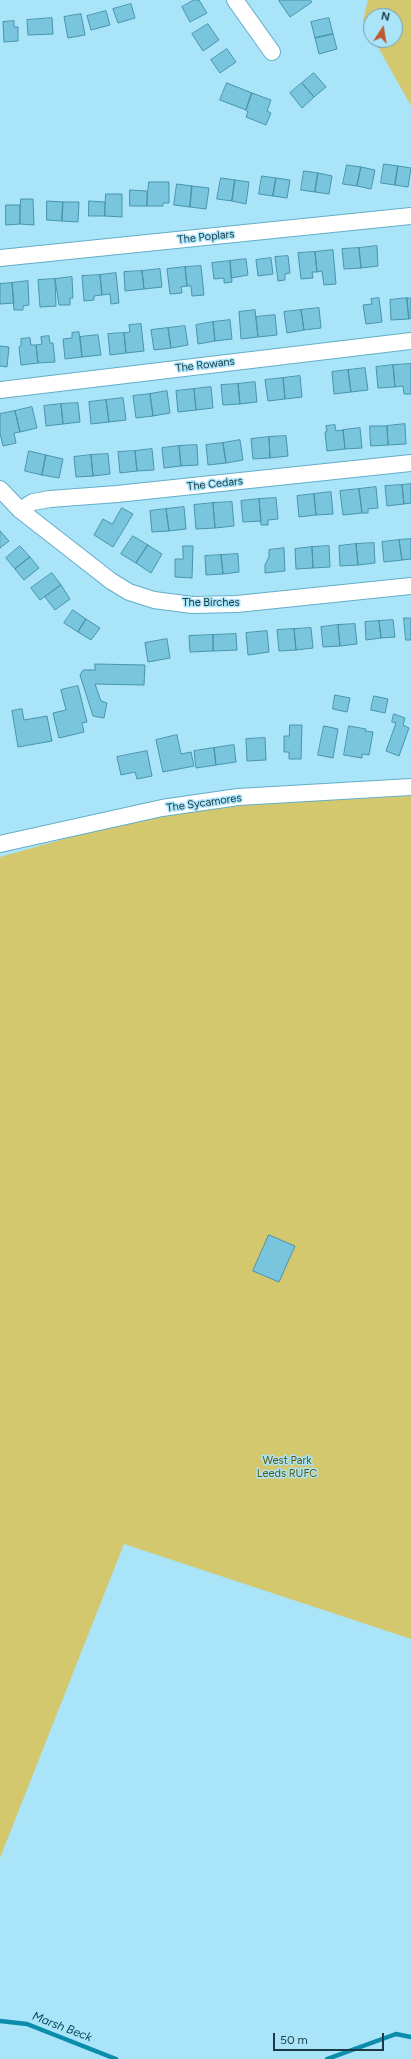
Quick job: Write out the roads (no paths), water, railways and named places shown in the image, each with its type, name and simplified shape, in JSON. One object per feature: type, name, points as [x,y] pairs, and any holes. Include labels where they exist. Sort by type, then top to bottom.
[{"type":"street","points":[[235,0],[272,52]]},
{"type":"street","name":"The Poplars","points":[[0,258],[411,216]]},
{"type":"street","name":"The Rowans","points":[[0,390],[411,342]]},
{"type":"street","name":"The Cedars","points":[[20,510],[33,502],[50,499],[117,494],[411,463]]},
{"type":"street","name":"The Birches","points":[[0,489],[20,510],[111,581],[129,592],[154,600],[192,605],[237,604],[411,586]]},
{"type":"street","name":"The Sycamores","points":[[0,844],[162,808],[238,797],[411,787]]},
{"type":"waterway","name":"Marsh Beck","points":[[0,2021],[27,2024],[116,2059]]},
{"type":"waterway","name":"Marsh Beck","points":[[327,2059],[396,2034],[411,2037]]},
{"type":"park label","name":"West Park Leeds RUFC","points":[[287,1467]]}]
